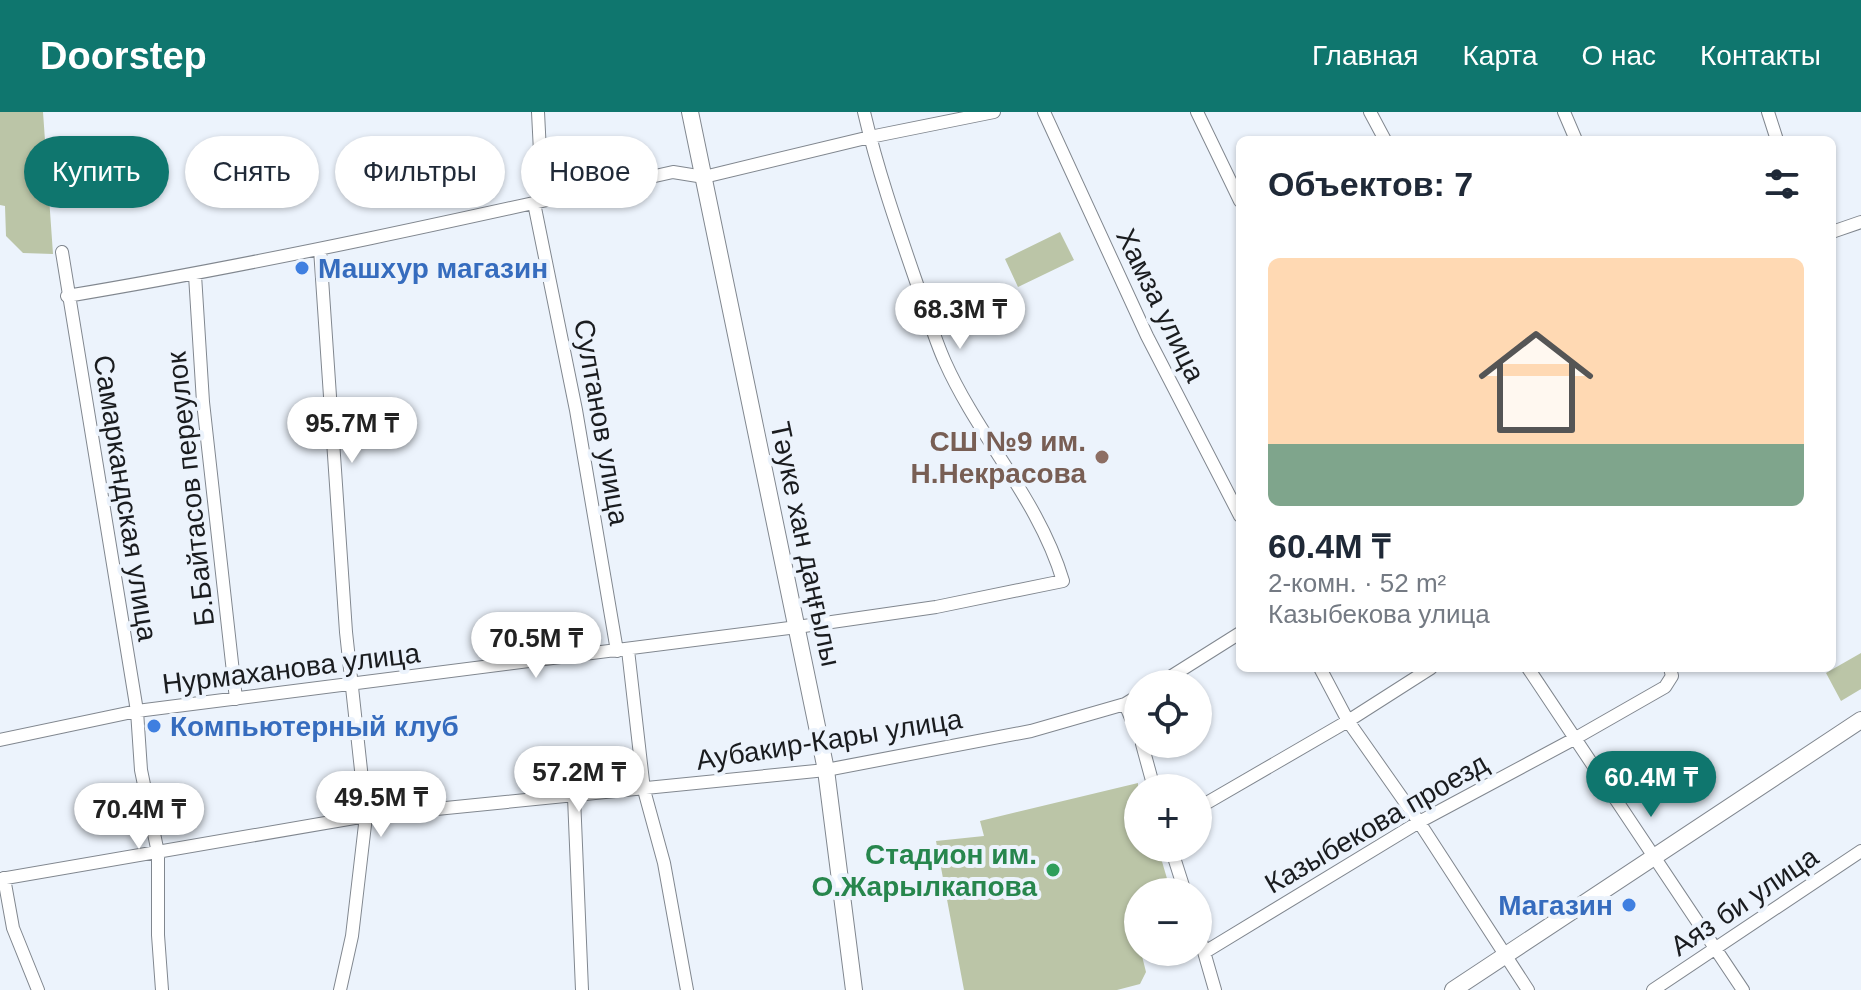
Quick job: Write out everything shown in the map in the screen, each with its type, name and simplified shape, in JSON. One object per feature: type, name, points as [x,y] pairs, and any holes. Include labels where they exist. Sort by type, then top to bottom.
[{"type":"street","points":[[538,112],[539,136]]},
{"type":"street","name":"Тәуке хан даңғылы","points":[[690,112],[826,770],[854,990]]},
{"type":"street","points":[[864,112],[870,137]]},
{"type":"street","points":[[658,175],[673,172],[704,177],[870,137],[994,112]]},
{"type":"street","name":"Хамза улица","points":[[1044,112],[1147,336],[1236,508]]},
{"type":"street","points":[[1197,112],[1236,193]]},
{"type":"street","points":[[1370,112],[1383,136]]},
{"type":"street","points":[[1564,112],[1574,136]]},
{"type":"street","points":[[1768,112],[1776,136]]},
{"type":"street","name":"Нурмаханова улица","points":[[0,740],[137,711],[797,627],[936,607],[1063,581],[1056,555],[1034,513],[945,362],[881,180],[870,137]]},
{"type":"street","points":[[67,296],[195,275],[521,206]]},
{"type":"street","name":"Султанов улица","points":[[535,208],[622,651],[644,790],[664,863],[687,990]]},
{"type":"street","points":[[1836,231],[1861,222]]},
{"type":"street","points":[[320,249],[331,434],[366,816],[352,936],[340,990]]},
{"type":"street","name":"Самаркандская улица","points":[[62,252],[137,711],[141,770],[158,853],[162,990]]},
{"type":"street","name":"Б.Байтасов переулок","points":[[195,275],[203,402],[236,699]]},
{"type":"street","points":[[1181,670],[1236,636]]},
{"type":"street","points":[[1322,672],[1348,721],[1419,822],[1528,990]]},
{"type":"street","points":[[1212,800],[1348,721],[1425,672]]},
{"type":"street","points":[[1531,672],[1743,990]]},
{"type":"street","name":"Казыбекова проезд","points":[[1212,948],[1419,822],[1665,687],[1672,676],[1671,672]]},
{"type":"street","name":"Аубакир-Кары улица","points":[[2,879],[366,816],[826,770],[1031,731],[1124,704]]},
{"type":"street","points":[[1453,990],[1861,720]]},
{"type":"street","points":[[574,797],[582,990]]},
{"type":"street","name":"Аяз би улица","points":[[1653,990],[1861,851]]},
{"type":"street","points":[[2,879],[13,928],[38,990]]},
{"type":"street","points":[[1209,966],[1215,990]]},
{"type":"green space","points":[[0,112],[43,112],[45,136],[24,136],[24,208],[50,208],[53,254],[23,253],[6,236],[5,206],[0,205]]},
{"type":"green space","points":[[1060,232],[1074,260],[1018,287],[1005,259]]},
{"type":"green space","points":[[1861,653],[1861,689],[1841,701],[1826,673],[1836,672],[1836,667]]},
{"type":"green space","name":"Стадион им. О.Жарылкапова","points":[[1124,786],[1124,862],[1162,862],[1167,878],[1124,878],[1124,966],[1144,966],[1146,972],[1140,984],[1117,990],[964,990],[936,841],[984,836],[980,821]]},
{"type":"place","name":"Машхур магазин","points":[[302,268]]},
{"type":"place","name":"СШ №9 им. Н.Некрасова","points":[[1102,457]]},
{"type":"place","name":"Компьютерный клуб","points":[[154,726]]},
{"type":"place","name":"Стадион им. О.Жарылкапова","points":[[1053,870]]},
{"type":"place","name":"Магазин","points":[[1629,905]]}]
